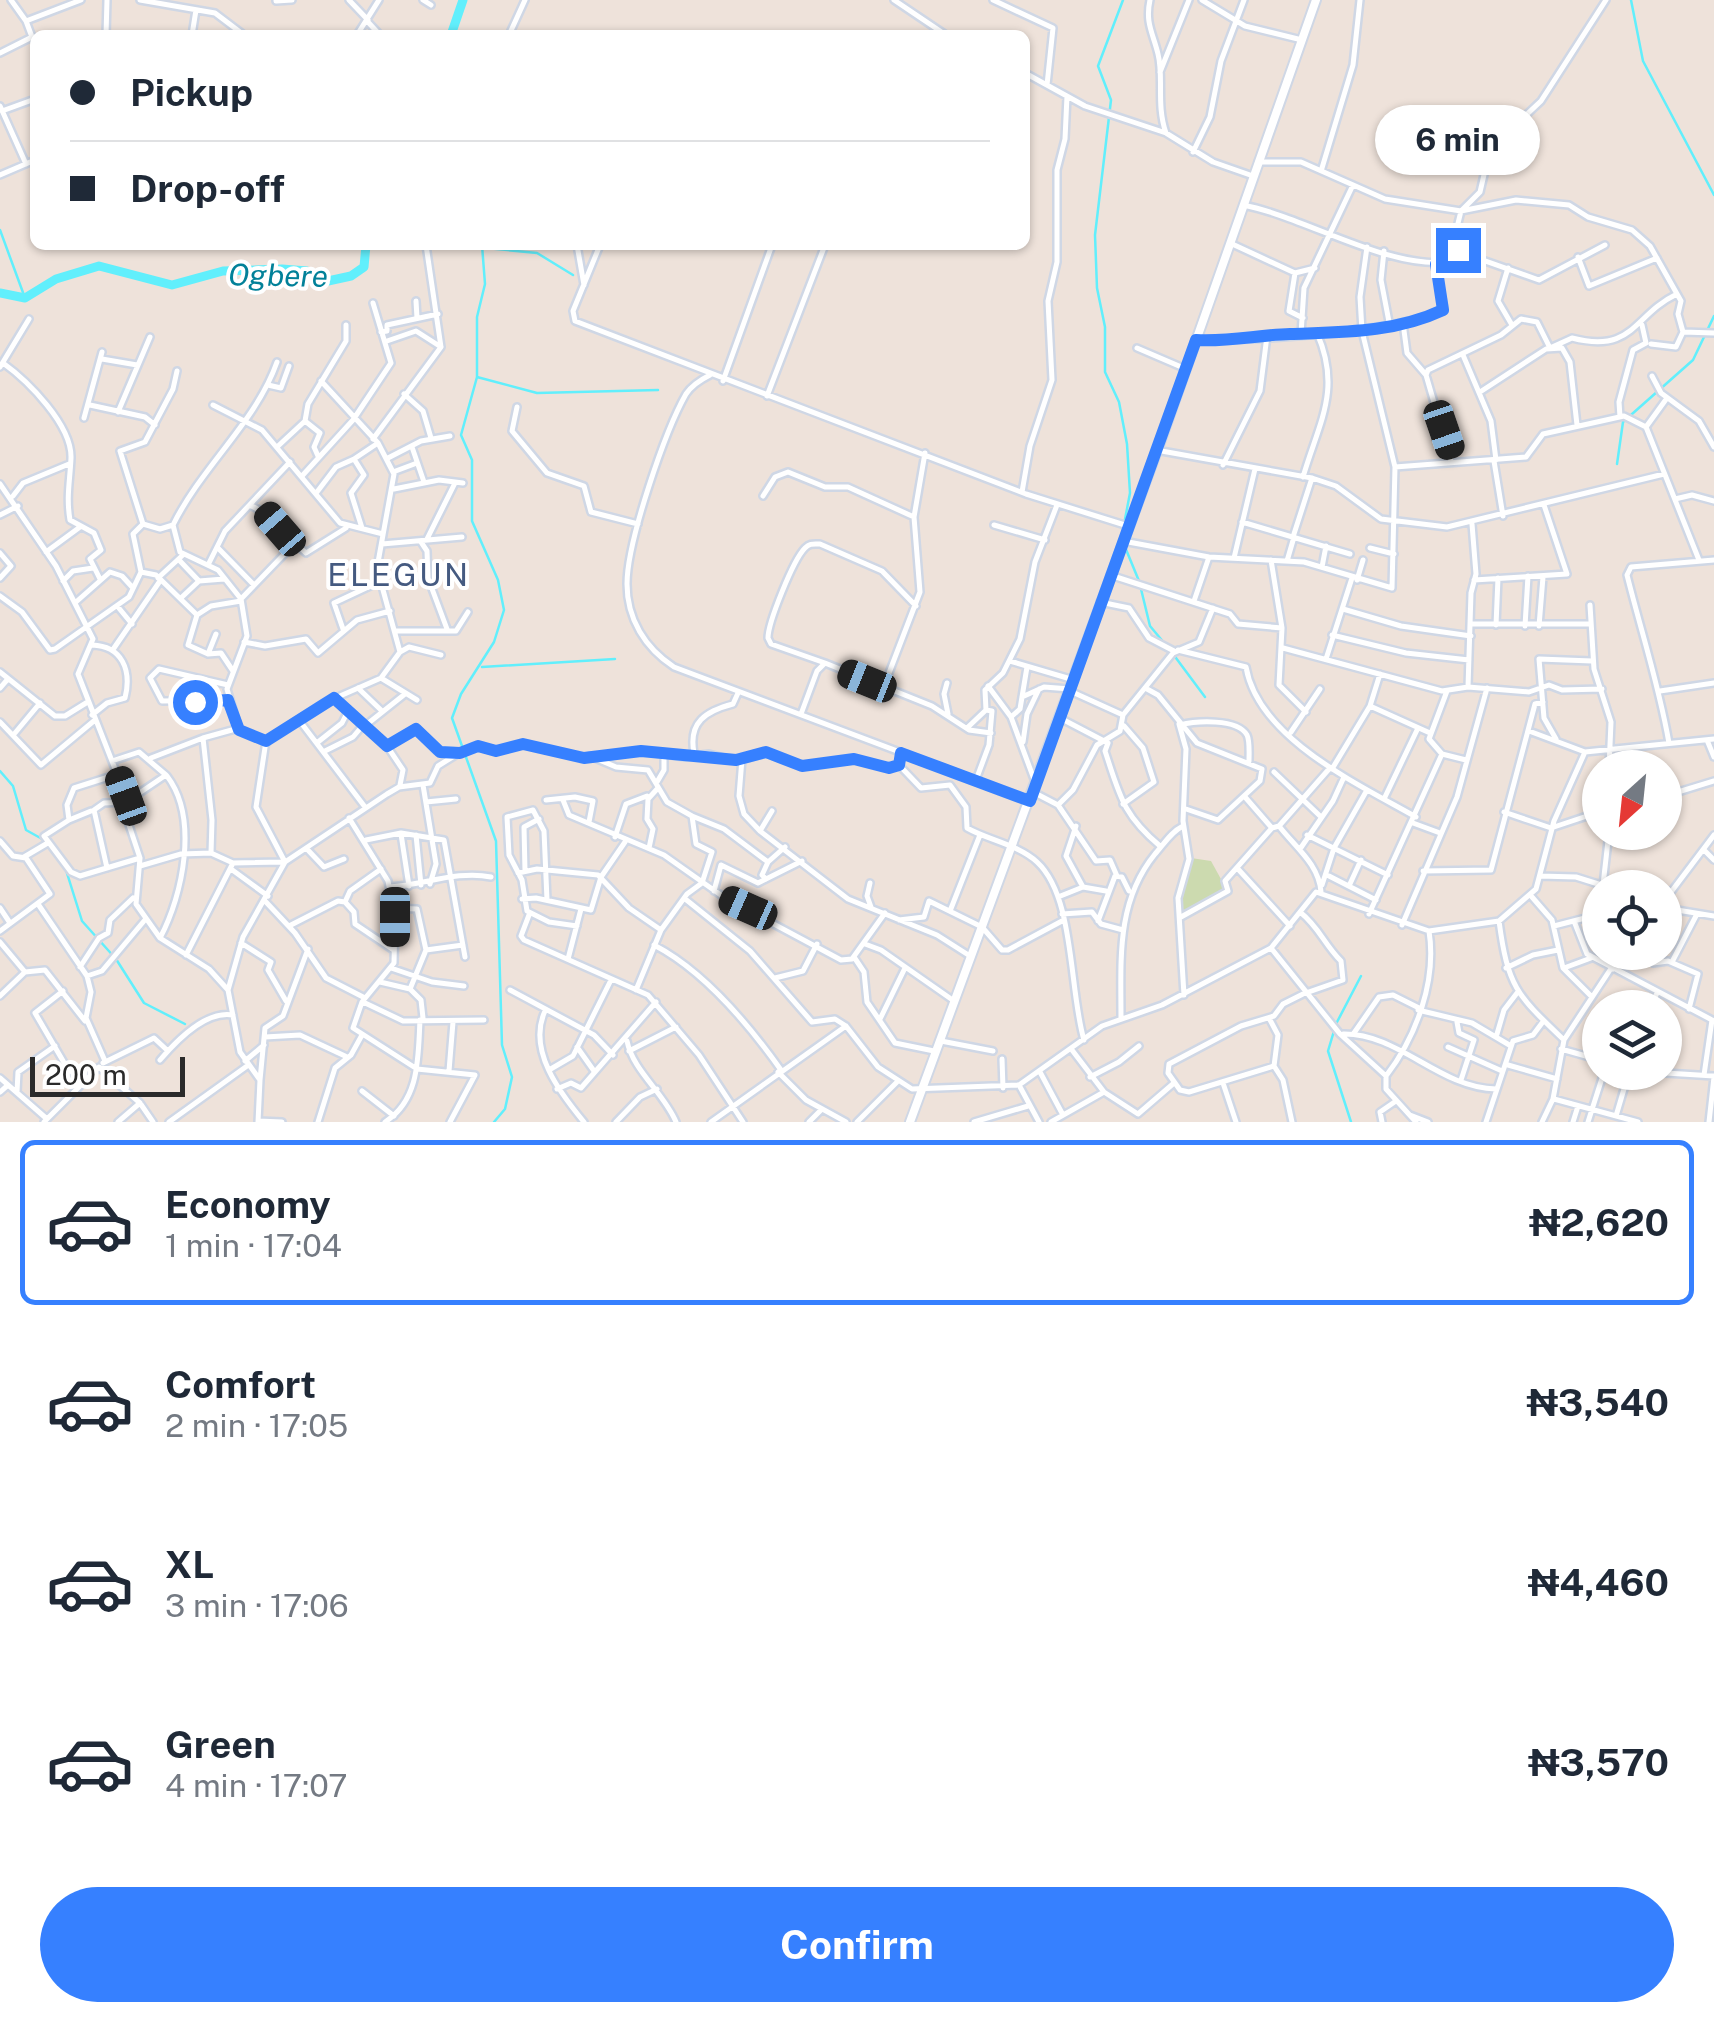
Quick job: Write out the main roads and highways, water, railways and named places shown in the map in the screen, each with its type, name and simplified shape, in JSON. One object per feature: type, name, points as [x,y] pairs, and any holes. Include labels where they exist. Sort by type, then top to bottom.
[{"type":"main road","points":[[910,1122],[1033,793],[1316,0]]},
{"type":"waterway","name":"Ogbere","points":[[453,30],[463,0]]},
{"type":"waterway","points":[[1122,535],[1130,493],[1127,444],[1119,402],[1105,372],[1105,327],[1097,288],[1095,235],[1111,100],[1098,66],[1123,0]]},
{"type":"waterway","points":[[1631,0],[1643,61],[1714,195]]},
{"type":"waterway","points":[[0,230],[25,298]]},
{"type":"waterway","name":"Ogbere","points":[[0,293],[25,298],[56,279],[99,266],[172,285],[223,271],[282,269],[307,271],[328,281],[351,276],[364,267],[366,250]]},
{"type":"waterway","points":[[482,250],[485,284],[477,317],[477,377],[461,435],[472,460],[472,521],[498,580],[504,610],[494,642],[461,694],[452,718],[496,841],[502,1045],[512,1077],[505,1109],[494,1122]]},
{"type":"waterway","points":[[506,250],[537,253],[573,275]]},
{"type":"waterway","points":[[1617,464],[1623,422],[1693,360],[1714,316]]},
{"type":"waterway","points":[[477,377],[537,393],[658,390]]},
{"type":"waterway","points":[[1125,547],[1139,581]]},
{"type":"waterway","points":[[1141,589],[1150,626],[1165,644]]},
{"type":"waterway","points":[[1173,654],[1205,697]]},
{"type":"waterway","points":[[482,667],[615,659]]},
{"type":"waterway","points":[[0,771],[13,786],[26,830],[44,840]]},
{"type":"waterway","points":[[66,870],[82,921],[116,959],[144,1003],[185,1024]]},
{"type":"waterway","points":[[1336,1024],[1361,976]]},
{"type":"waterway","points":[[1334,1031],[1328,1051],[1351,1122]]},
{"type":"district","name":"ELEGUN","points":[[399,574]]}]
